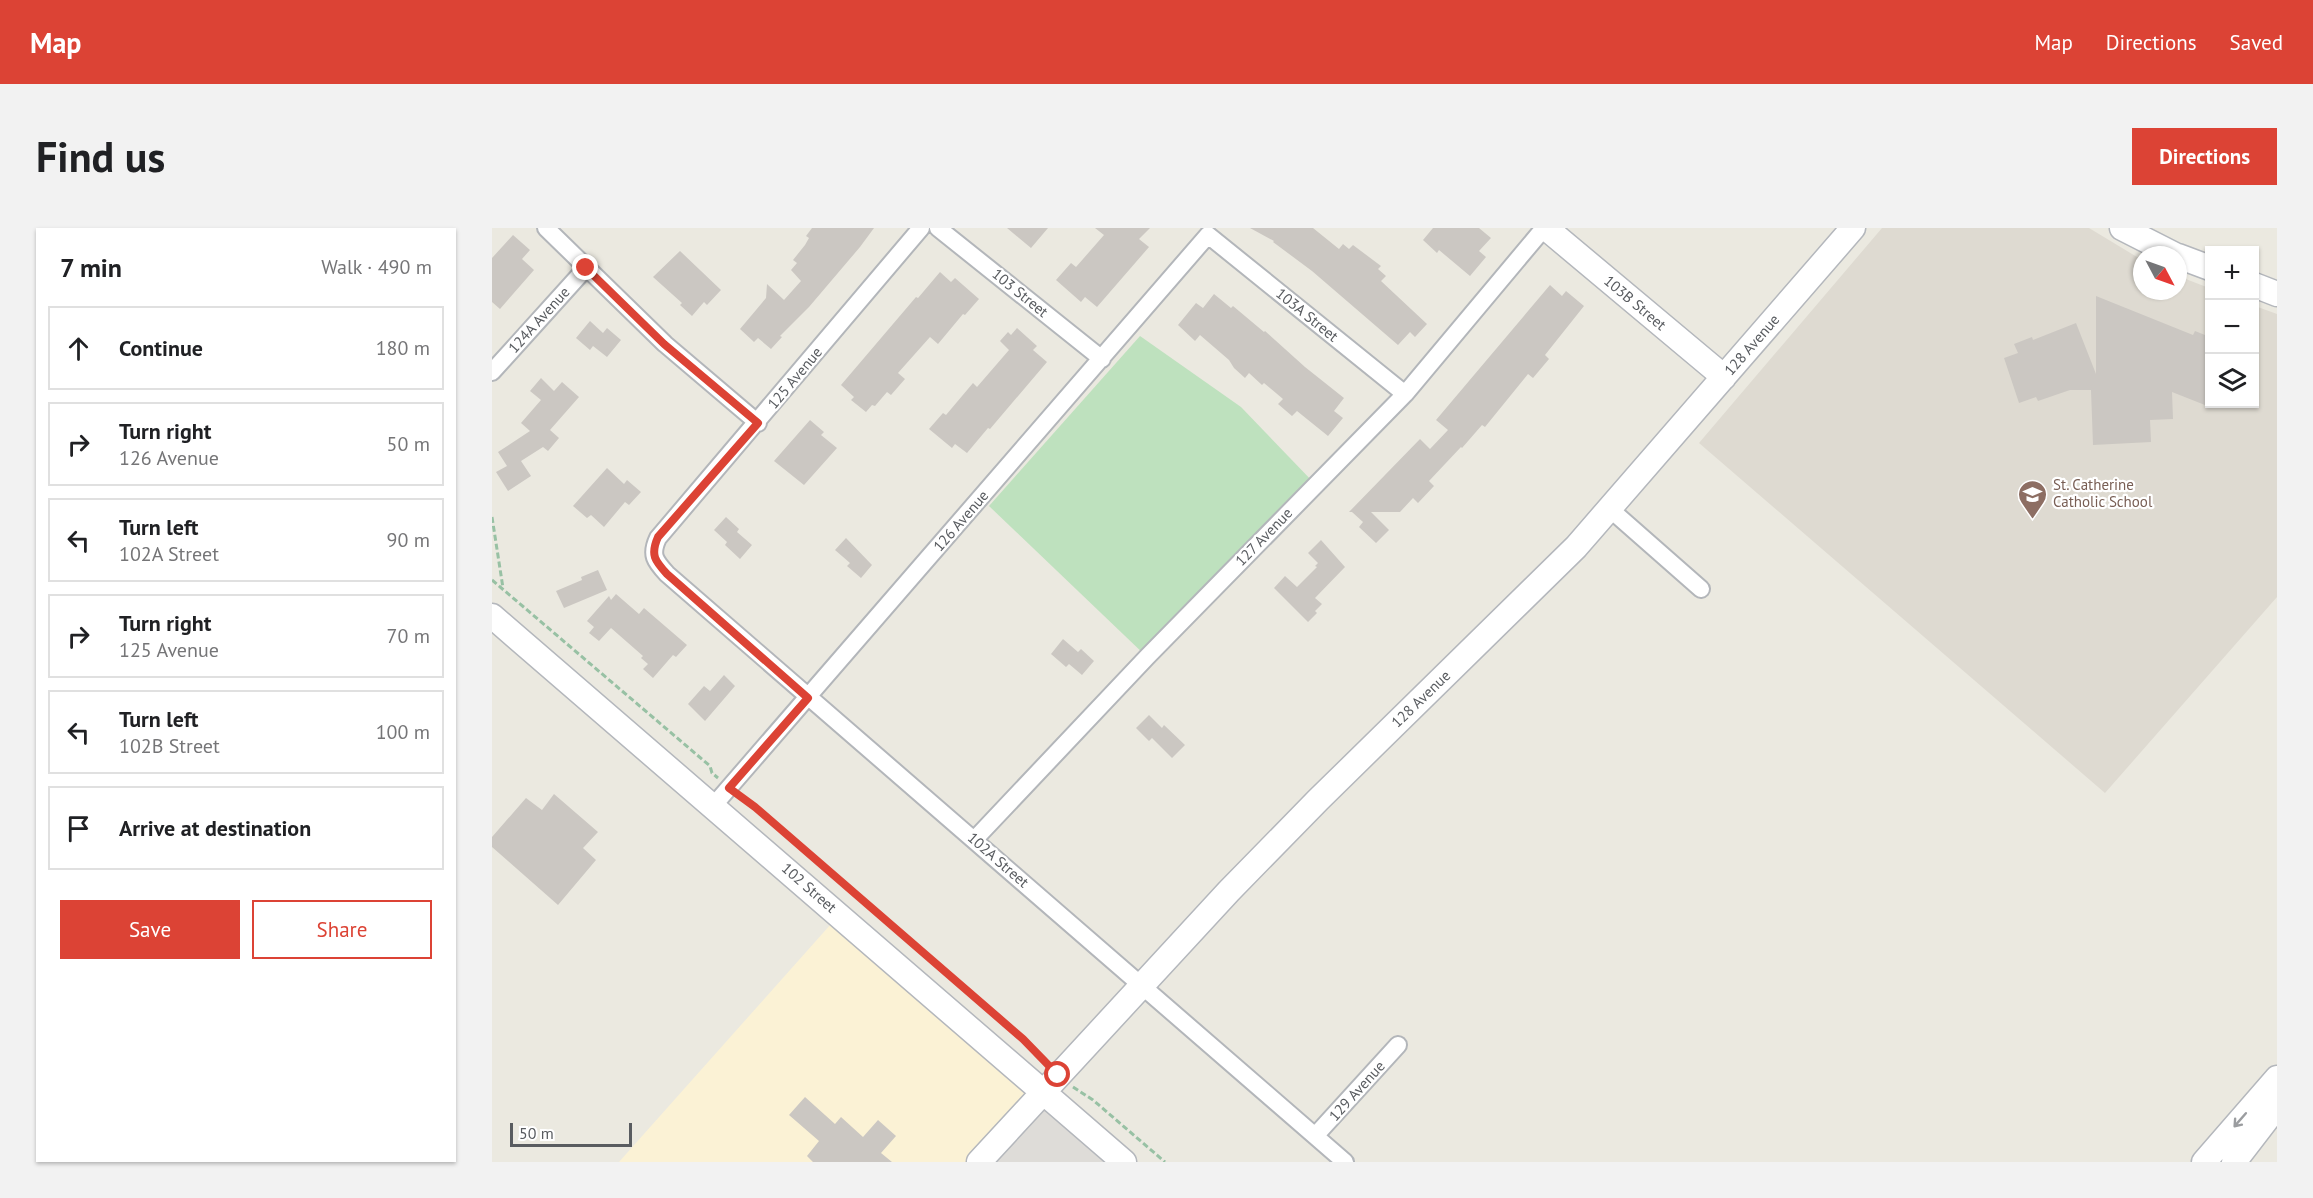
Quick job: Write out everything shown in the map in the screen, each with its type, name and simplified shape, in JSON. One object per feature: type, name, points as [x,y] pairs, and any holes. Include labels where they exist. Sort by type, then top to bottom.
[{"type":"street","points":[[546,228],[664,344],[758,423]]},
{"type":"street","name":"125 Avenue","points":[[654,557],[653,548],[658,537],[758,423],[921,228]]},
{"type":"street","name":"103 Street","points":[[938,228],[1102,359]]},
{"type":"street","name":"103B Street","points":[[1545,228],[1724,377]]},
{"type":"street","name":"127 Avenue","points":[[975,839],[1155,648],[1406,394],[1545,228]]},
{"type":"street","name":"128 Avenue","points":[[979,1162],[1050,1083],[1318,800],[1576,547],[1853,228]]},
{"type":"street","points":[[2138,232],[2160,246]]},
{"type":"street","name":"126 Avenue","points":[[721,796],[1208,236]]},
{"type":"street","name":"103A Street","points":[[1208,236],[1406,394]]},
{"type":"street","points":[[2187,260],[2205,266]]},
{"type":"street","name":"124A Avenue","points":[[492,372],[586,268]]},
{"type":"street","points":[[2259,287],[2277,294]]},
{"type":"street","points":[[1610,510],[1701,589]]},
{"type":"street","name":"102A Street","points":[[654,557],[667,574],[808,698],[975,839],[1345,1162]]},
{"type":"street","name":"102 Street","points":[[492,616],[721,796],[1050,1083],[1124,1162]]},
{"type":"street","name":"129 Avenue","points":[[1316,1136],[1398,1045]]},
{"type":"street","points":[[2204,1162],[2277,1078]]},
{"type":"street","points":[[2234,1162],[2277,1106]]},
{"type":"path","points":[[492,517],[503,590]]},
{"type":"path","points":[[492,580],[710,766],[721,796],[755,807],[1023,1039],[1050,1083],[1093,1100],[1165,1162]]},
{"type":"shaded area","name":"St. Catherine Catholic School","points":[[1882,228],[2089,228],[2133,255],[2133,300],[2187,300],[2187,279],[2205,286],[2205,408],[2259,408],[2259,307],[2277,314],[2277,597],[2105,793],[1699,443]]},
{"type":"shaded area","points":[[839,915],[1043,1091],[979,1162],[619,1162]]},
{"type":"shaded area","points":[[1043,1091],[1124,1162],[979,1162]]},
{"type":"green space","points":[[1140,336],[1241,407],[1315,484],[1147,657],[989,506]]},
{"type":"building","points":[[812,228],[874,228],[771,349],[758,338],[754,342],[740,329],[766,298],[767,284],[784,300],[801,281],[791,270],[797,263],[793,260],[805,245],[809,238],[806,236]]},
{"type":"building","points":[[1007,228],[1048,228],[1031,248]]},
{"type":"building","points":[[1095,228],[1150,228],[1139,239],[1149,247],[1097,307],[1085,297],[1081,302],[1056,280],[1071,263],[1076,267],[1104,235]]},
{"type":"building","points":[[1250,228],[1313,228],[1339,249],[1343,244],[1349,249],[1353,245],[1381,266],[1378,269],[1386,276],[1381,281],[1427,324],[1415,337],[1410,332],[1398,345],[1312,271],[1274,241]]},
{"type":"building","points":[[1433,228],[1479,228],[1491,238],[1479,251],[1486,257],[1470,276],[1439,250],[1437,253],[1423,240]]},
{"type":"building","points":[[513,235],[530,250],[522,259],[534,270],[500,309],[492,302],[492,258]]},
{"type":"building","points":[[680,251],[721,290],[707,305],[704,302],[692,316],[680,305],[682,303],[653,277]]},
{"type":"building","points":[[940,272],[951,282],[955,278],[979,299],[938,344],[930,337],[898,373],[905,379],[891,395],[887,392],[875,406],[872,405],[866,412],[851,400],[854,397],[841,385]]},
{"type":"building","points":[[1550,285],[1562,296],[1566,291],[1584,306],[1545,355],[1549,359],[1533,378],[1528,374],[1485,427],[1482,425],[1429,481],[1434,486],[1418,503],[1413,498],[1400,512],[1371,512],[1389,530],[1376,543],[1359,527],[1363,522],[1349,512],[1420,439],[1430,449],[1448,430],[1436,420]]},
{"type":"building","points":[[1214,294],[1265,331],[1344,398],[1334,411],[1343,418],[1328,436],[1297,411],[1292,416],[1278,404],[1283,399],[1264,383],[1262,385],[1249,373],[1245,378],[1229,360],[1200,335],[1195,341],[1178,325],[1196,303],[1203,308]]},
{"type":"building","name":"St. Catherine Catholic School","points":[[2096,296],[2193,335],[2195,331],[2205,335],[2205,405],[2172,392],[2173,419],[2150,420],[2151,442],[2093,445],[2091,390],[2070,390],[2038,401],[2036,397],[2019,403],[2004,358],[2018,353],[2014,344],[2032,337],[2033,340],[2076,323],[2096,374]]},
{"type":"building","points":[[590,321],[603,333],[607,328],[621,340],[607,357],[593,346],[590,350],[576,338]]},
{"type":"building","points":[[1017,328],[1037,346],[1033,350],[1047,362],[967,453],[955,444],[952,448],[929,429],[943,413],[946,415],[973,383],[977,387],[1009,350],[1000,341],[1008,332],[1011,335]]},
{"type":"building","points":[[541,378],[554,391],[562,382],[579,397],[550,430],[559,438],[548,451],[543,447],[521,461],[531,476],[508,491],[496,472],[507,466],[498,452],[530,431],[521,423],[541,400],[530,391]]},
{"type":"building","points":[[810,420],[824,432],[821,435],[837,448],[804,485],[774,461]]},
{"type":"building","points":[[607,468],[624,484],[627,480],[641,492],[629,505],[625,502],[604,527],[591,515],[587,518],[573,506]]},
{"type":"building","points":[[726,517],[739,529],[737,532],[752,545],[740,559],[725,545],[727,542],[714,530]]},
{"type":"building","points":[[846,538],[872,565],[861,578],[847,566],[850,563],[835,550]]},
{"type":"building","points":[[1321,540],[1345,567],[1315,598],[1322,604],[1308,622],[1274,588],[1285,576],[1297,587],[1317,567],[1315,566],[1318,563],[1308,553]]},
{"type":"building","points":[[598,570],[607,590],[564,608],[556,591]]},
{"type":"building","points":[[616,594],[639,614],[644,608],[687,645],[676,657],[673,655],[653,678],[643,669],[648,664],[641,658],[643,656],[611,628],[599,641],[589,633],[594,627],[587,621],[609,596],[611,600]]},
{"type":"building","points":[[1063,639],[1078,652],[1081,649],[1094,661],[1082,675],[1069,664],[1066,667],[1051,654]]},
{"type":"building","points":[[724,675],[735,686],[705,721],[688,704],[704,686],[710,691]]},
{"type":"building","points":[[1149,715],[1162,728],[1164,725],[1185,745],[1172,758],[1152,738],[1149,741],[1136,728]]},
{"type":"building","points":[[554,794],[598,832],[583,848],[596,860],[558,905],[492,847],[492,837],[526,798],[542,810]]},
{"type":"building","points":[[805,1097],[835,1124],[841,1117],[863,1137],[878,1120],[896,1136],[881,1153],[892,1162],[813,1162],[807,1156],[819,1141],[789,1115]]},
{"type":"place","name":"St. Catherine Catholic School","points":[[2032,520]]},
{"type":"route","points":[[586,268],[664,344],[758,423],[658,537],[653,548],[654,557],[667,574],[808,698],[729,788],[755,807],[1023,1039],[1058,1075]]}]
